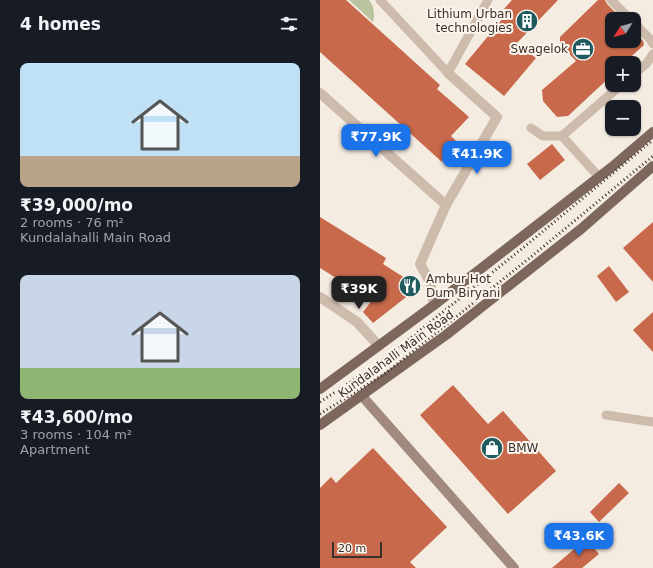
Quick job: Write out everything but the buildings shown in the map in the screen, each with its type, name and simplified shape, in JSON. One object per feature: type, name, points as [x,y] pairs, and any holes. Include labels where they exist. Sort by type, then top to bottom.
[{"type":"main road","name":"Kundalahalli Main Road","points":[[320,389],[434,305],[599,177],[653,132]]},
{"type":"main road","name":"Kundalahalli Main Road","points":[[320,424],[362,396],[446,335],[581,229],[653,166]]},
{"type":"street","points":[[434,305],[430,282],[420,264],[446,205],[497,118],[448,73]]},
{"type":"street","points":[[320,93],[446,205]]},
{"type":"street","points":[[320,297],[357,322],[379,346]]},
{"type":"street","points":[[362,396],[510,566]]},
{"type":"lane","points":[[380,0],[448,73],[488,0]]},
{"type":"lane","points":[[612,0],[623,12]]},
{"type":"lane","points":[[641,30],[653,44]]},
{"type":"lane","points":[[641,68],[647,63],[653,54]]},
{"type":"lane","points":[[531,128],[543,136],[562,136],[613,92]]},
{"type":"lane","points":[[562,136],[599,177]]},
{"type":"lane","points":[[606,415],[653,422]]},
{"type":"green space","points":[[349,0],[369,0],[374,10],[373,22]]},
{"type":"railway","points":[[320,402],[378,364],[524,247],[653,140]]},
{"type":"railway","points":[[320,414],[386,373],[532,256],[653,156]]},
{"type":"place","name":"Lithium Urban technologies","points":[[527,21]]},
{"type":"place","name":"Swagelok","points":[[583,49]]},
{"type":"place","name":"Ambur Hot Dum Biryani","points":[[410,286]]},
{"type":"place","name":"BMW","points":[[492,448]]}]
